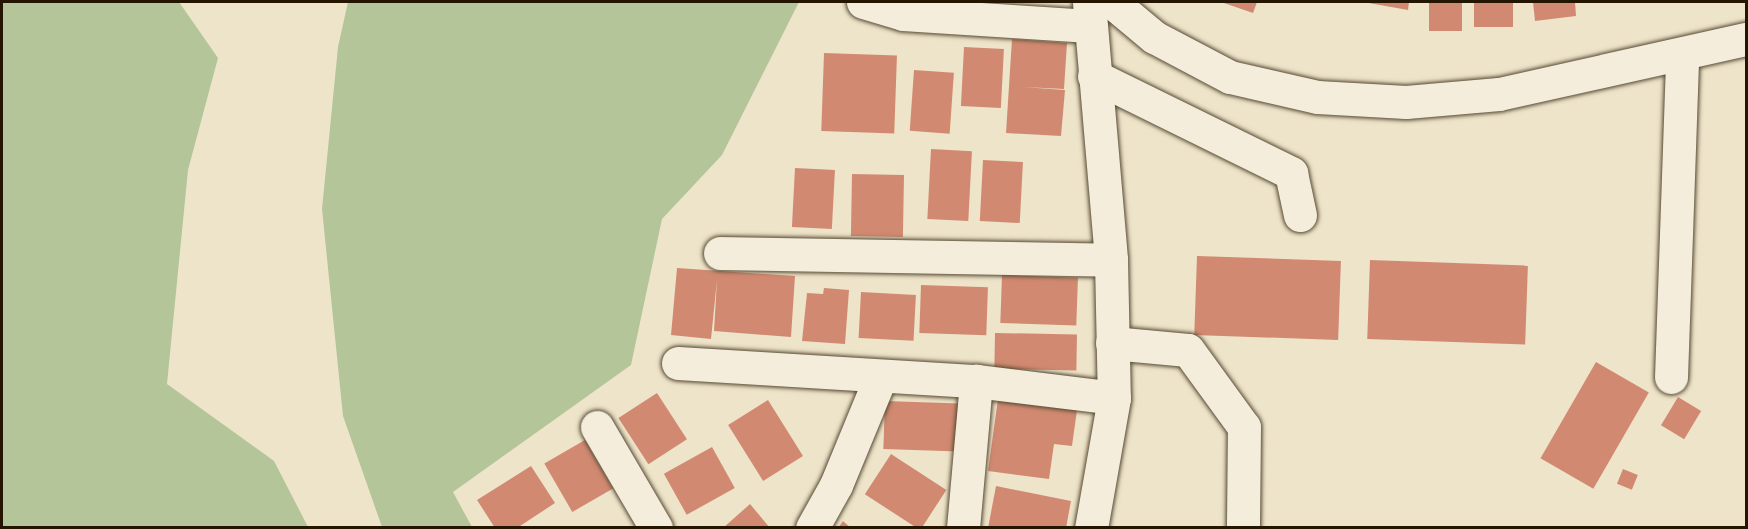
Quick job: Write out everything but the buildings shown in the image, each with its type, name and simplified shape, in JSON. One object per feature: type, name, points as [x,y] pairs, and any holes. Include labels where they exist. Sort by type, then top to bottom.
[{"type":"street","points":[[863,2],[903,14],[1090,14],[1111,260],[1114,398],[1091,528]]},
{"type":"street","points":[[1112,2],[1154,37],[1230,77],[1317,97],[1406,102],[1499,94],[1746,39]]},
{"type":"street","points":[[1671,377],[1682,54]]},
{"type":"street","points":[[1094,76],[1291,173],[1300,214]]},
{"type":"street","points":[[720,253],[1111,260]]},
{"type":"street","points":[[1112,343],[1188,350],[1244,427],[1243,526]]},
{"type":"street","points":[[678,363],[976,381],[1114,398]]},
{"type":"street","points":[[813,528],[836,485],[881,376]]},
{"type":"street","points":[[963,528],[976,381]]},
{"type":"street","points":[[597,427],[656,528]]},
{"type":"green space","points":[[2,2],[179,2],[218,58],[188,170],[167,384],[274,461],[308,527],[2,527]]},
{"type":"green space","points":[[348,2],[799,2],[722,155],[662,219],[631,365],[453,492],[472,527],[382,527],[343,416],[322,209],[338,47]]}]
